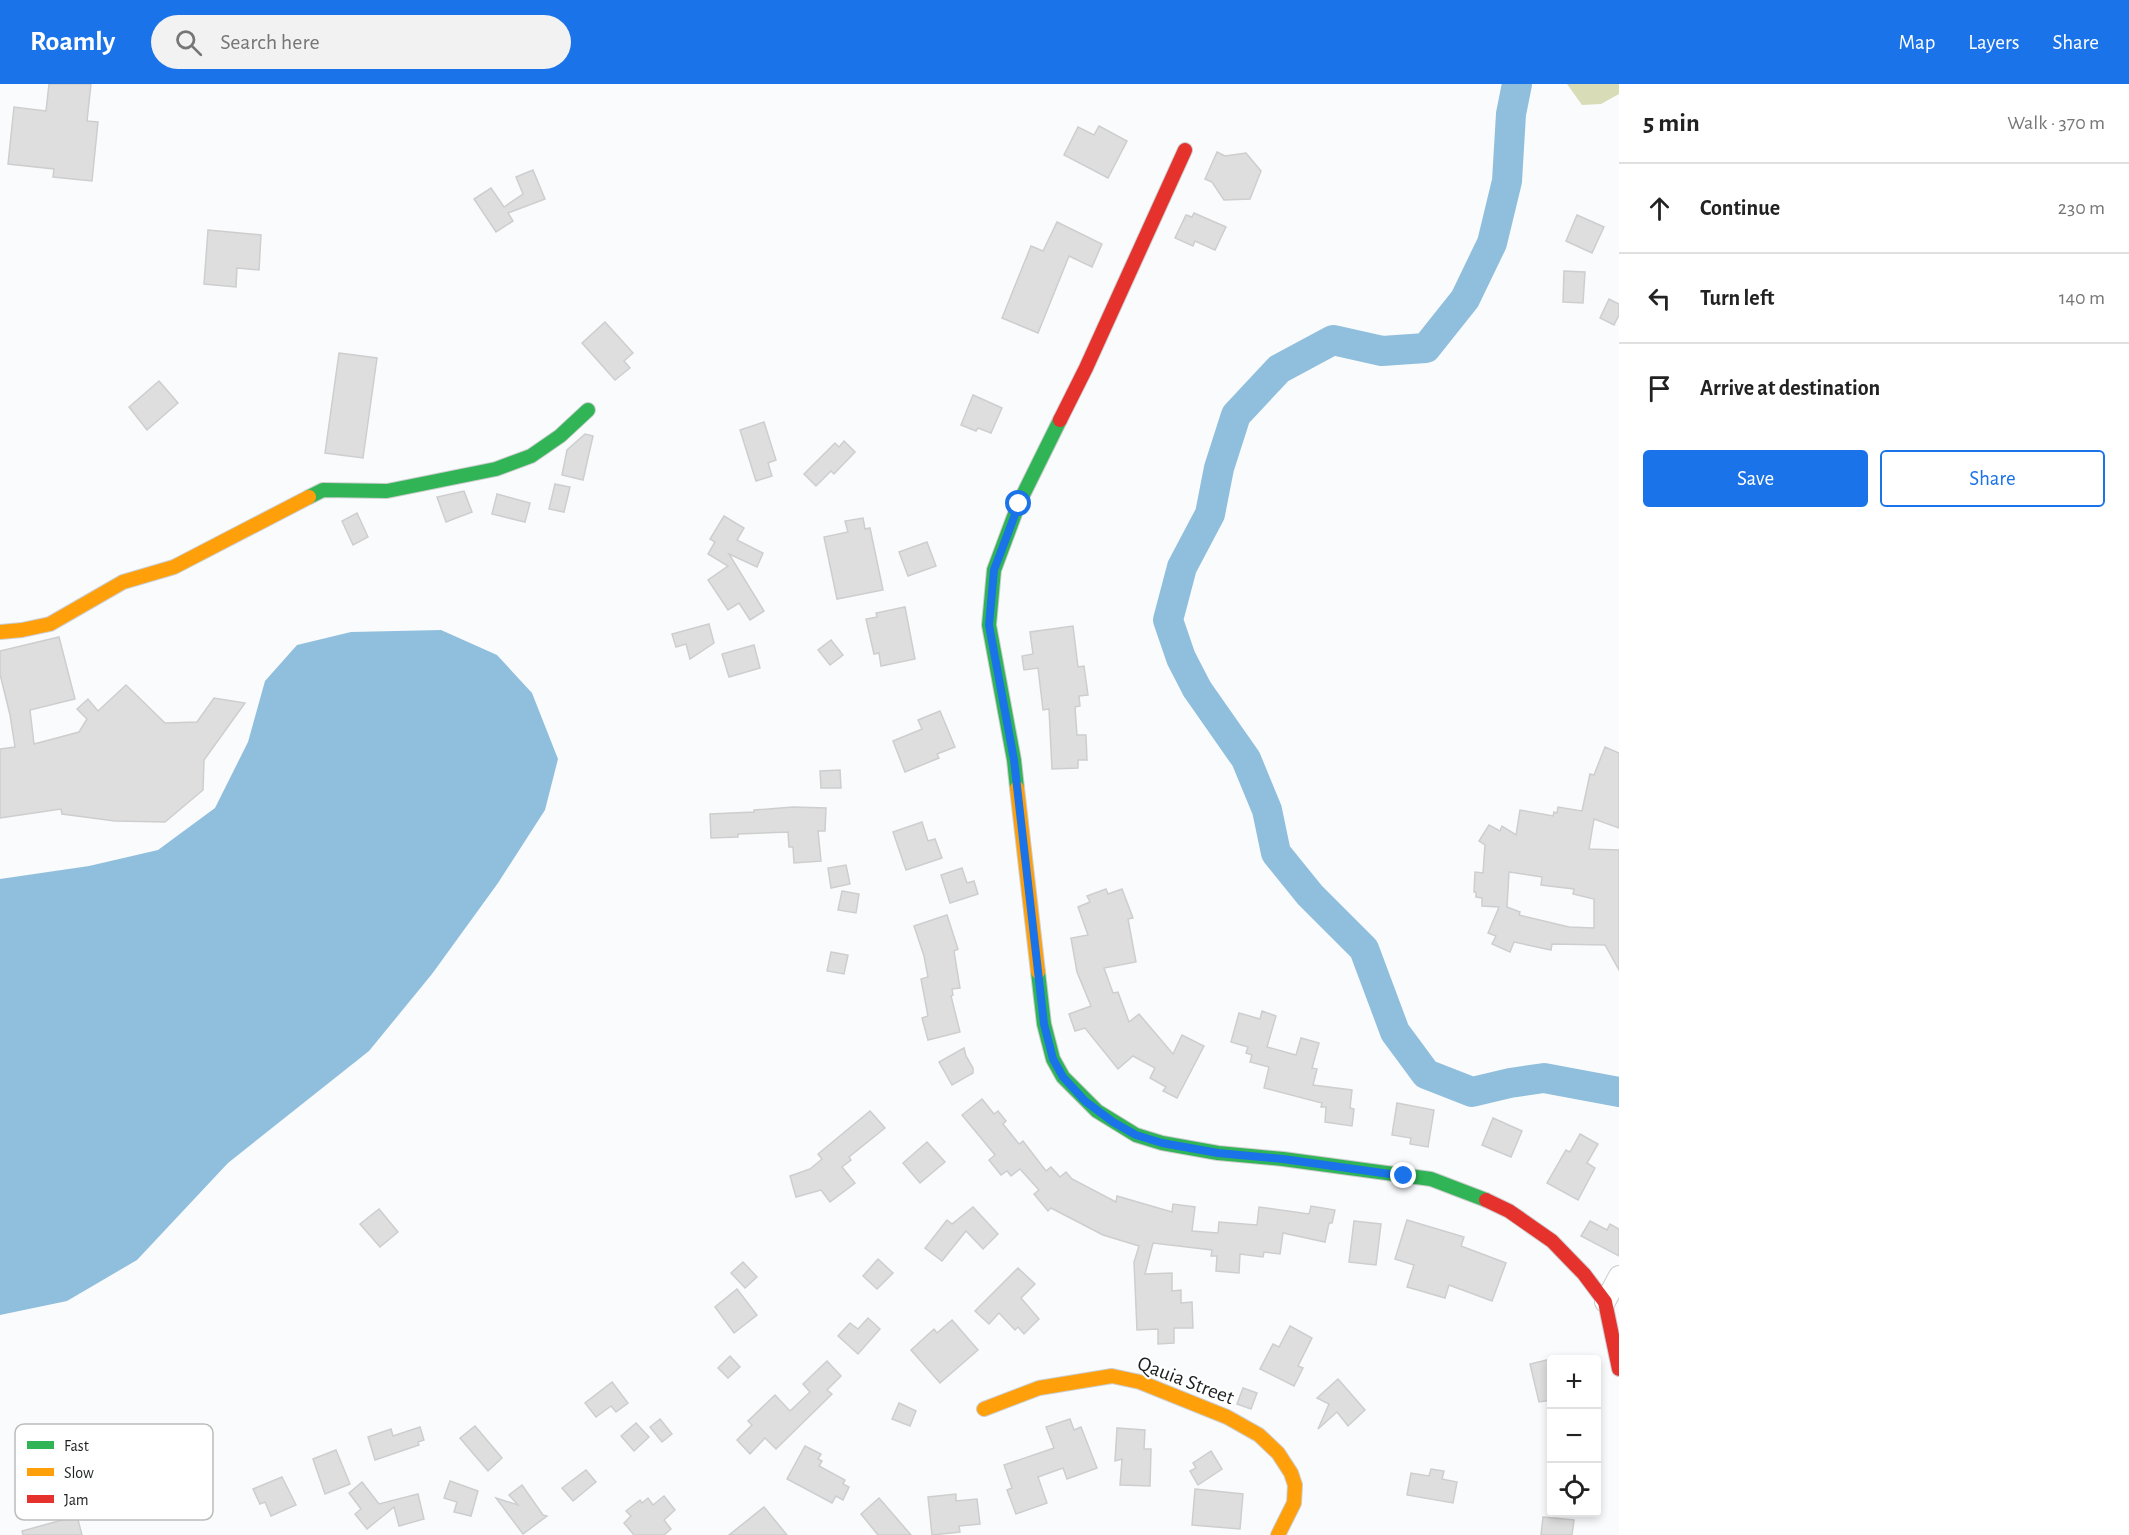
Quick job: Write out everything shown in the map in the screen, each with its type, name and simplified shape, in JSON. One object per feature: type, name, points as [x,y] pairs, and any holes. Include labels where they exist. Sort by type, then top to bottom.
[{"type":"street","points":[[1185,150],[1086,368],[1019,504],[992,579],[989,625],[1014,760],[1044,1024],[1053,1059],[1063,1077],[1085,1101],[1113,1122],[1136,1135],[1162,1143],[1218,1153],[1283,1159],[1431,1179],[1494,1203],[1552,1241],[1584,1274],[1605,1302],[1619,1369]]},
{"type":"street","points":[[0,632],[50,624],[123,582],[174,567],[323,490],[387,491],[496,469],[531,456],[560,436],[588,410]]},
{"type":"street","points":[[1605,1302],[1619,1276]]},
{"type":"street","name":"Qauia Street","points":[[984,1409],[1039,1388],[1112,1376],[1140,1382],[1227,1417],[1259,1436],[1278,1453],[1291,1473],[1295,1485],[1294,1503],[1278,1535]]},
{"type":"green space","points":[[1567,84],[1619,84],[1619,94],[1601,104],[1582,105]]},
{"type":"water","points":[[441,630],[497,655],[532,693],[558,759],[545,810],[498,883],[432,974],[369,1051],[228,1163],[137,1260],[67,1301],[0,1315],[0,879],[89,866],[158,850],[215,808],[248,742],[265,681],[297,645],[351,632]]},
{"type":"building","points":[[49,84],[91,84],[87,121],[98,122],[92,181],[53,177],[54,169],[8,164],[14,107],[46,111]]},
{"type":"building","points":[[1099,126],[1127,141],[1108,178],[1064,155],[1078,127],[1094,135]]},
{"type":"building","points":[[1217,152],[1225,156],[1246,153],[1261,171],[1250,199],[1224,200],[1212,182],[1205,179]]},
{"type":"building","points":[[533,170],[545,199],[508,213],[513,221],[496,232],[474,199],[491,188],[504,207],[523,194],[516,177]]},
{"type":"building","points":[[1194,213],[1226,227],[1215,250],[1195,241],[1193,246],[1175,238],[1186,215],[1192,217]]},
{"type":"building","points":[[1577,215],[1604,227],[1592,253],[1566,241]]},
{"type":"building","points":[[1057,222],[1102,244],[1092,267],[1069,256],[1038,333],[1002,318],[1031,246],[1043,251]]},
{"type":"building","points":[[208,230],[261,235],[259,270],[237,268],[236,287],[204,284]]},
{"type":"building","points":[[1564,271],[1585,272],[1583,303],[1563,302]]},
{"type":"building","points":[[1609,299],[1619,304],[1619,315],[1614,325],[1600,318]]},
{"type":"building","points":[[605,322],[633,353],[624,361],[630,368],[615,380],[582,343]]},
{"type":"building","points":[[339,353],[377,358],[363,458],[325,453]]},
{"type":"building","points":[[159,381],[178,403],[147,430],[129,407]]},
{"type":"building","points":[[973,395],[1002,408],[991,433],[978,428],[976,431],[961,425]]},
{"type":"building","points":[[764,422],[776,460],[768,463],[772,476],[756,481],[740,430]]},
{"type":"building","points":[[585,434],[593,436],[583,480],[562,475],[567,450]]},
{"type":"building","points":[[844,441],[855,452],[834,474],[831,471],[816,486],[804,474],[835,443],[839,447]]},
{"type":"building","points":[[555,484],[570,487],[564,512],[549,509]]},
{"type":"building","points":[[464,491],[472,512],[446,522],[437,497]]},
{"type":"building","points":[[497,494],[530,503],[525,522],[492,514]]},
{"type":"building","points":[[357,513],[368,537],[353,545],[342,521]]},
{"type":"building","points":[[724,516],[744,528],[737,540],[763,553],[757,567],[729,554],[764,611],[750,620],[739,603],[728,610],[708,580],[728,566],[708,554],[715,542],[710,539]]},
{"type":"building","points":[[863,518],[865,529],[870,528],[883,590],[837,599],[824,537],[848,532],[845,521]]},
{"type":"building","points":[[927,542],[936,566],[908,576],[899,552]]},
{"type":"building","points":[[905,607],[915,659],[881,666],[879,653],[874,654],[866,619],[877,617],[876,613]]},
{"type":"building","points":[[709,624],[714,643],[690,659],[686,644],[676,647],[672,634]]},
{"type":"building","points":[[1073,626],[1078,667],[1084,666],[1088,695],[1079,696],[1080,706],[1075,707],[1077,735],[1086,735],[1087,760],[1078,760],[1078,768],[1052,769],[1049,709],[1043,710],[1038,668],[1024,670],[1022,656],[1033,654],[1030,632]]},
{"type":"building","points":[[59,637],[75,699],[30,710],[34,744],[79,732],[87,719],[77,709],[88,699],[98,711],[126,685],[165,723],[197,722],[214,698],[245,703],[204,760],[203,790],[165,822],[115,821],[62,814],[61,809],[0,818],[0,749],[15,747],[0,674],[0,651]]},
{"type":"building","points":[[831,640],[843,655],[830,665],[818,650]]},
{"type":"building","points":[[754,645],[760,668],[729,677],[722,654]]},
{"type":"building","points":[[940,711],[955,747],[937,754],[939,758],[905,772],[893,741],[922,729],[918,720]]},
{"type":"building","points":[[1605,747],[1619,753],[1619,828],[1594,819],[1589,849],[1619,850],[1619,970],[1605,945],[1552,944],[1551,950],[1514,942],[1510,952],[1492,944],[1496,936],[1488,933],[1499,907],[1482,906],[1482,898],[1476,897],[1476,892],[1474,892],[1475,872],[1483,873],[1485,845],[1479,841],[1489,825],[1500,831],[1502,826],[1516,835],[1520,810],[1553,816],[1554,812],[1557,813],[1558,807],[1582,811],[1590,774],[1594,775]],"holes":[[[1509,872],[1542,877],[1541,885],[1574,889],[1573,894],[1594,899],[1594,928],[1569,927],[1519,915],[1520,912],[1507,907]]]},
{"type":"building","points":[[840,770],[841,788],[821,788],[820,771]]},
{"type":"building","points":[[793,807],[826,808],[825,831],[818,831],[821,861],[794,863],[793,847],[789,847],[788,832],[738,834],[738,837],[711,838],[710,814]]},
{"type":"building","points":[[922,822],[928,841],[935,839],[942,858],[906,870],[893,832]]},
{"type":"building","points":[[846,865],[850,884],[831,888],[828,868]]},
{"type":"building","points":[[962,868],[967,883],[974,881],[978,894],[950,903],[941,875]]},
{"type":"building","points":[[1106,889],[1108,894],[1122,889],[1133,918],[1128,919],[1136,962],[1104,968],[1113,993],[1118,992],[1129,1022],[1139,1014],[1173,1054],[1182,1035],[1204,1046],[1177,1098],[1163,1091],[1166,1087],[1150,1078],[1155,1068],[1133,1056],[1118,1069],[1085,1028],[1075,1031],[1069,1014],[1091,1006],[1077,972],[1071,938],[1088,935],[1078,907],[1090,902],[1087,896]]},
{"type":"building","points":[[842,891],[859,894],[856,913],[838,910]]},
{"type":"building","points":[[947,915],[958,949],[954,951],[960,988],[952,989],[953,995],[951,996],[960,1032],[928,1040],[922,1018],[928,1016],[921,979],[928,977],[914,926]]},
{"type":"building","points":[[831,952],[848,955],[844,974],[827,971]]},
{"type":"building","points":[[1262,1011],[1276,1016],[1267,1047],[1296,1055],[1301,1038],[1319,1043],[1312,1068],[1317,1069],[1313,1085],[1352,1090],[1350,1108],[1354,1109],[1352,1126],[1325,1122],[1326,1107],[1321,1107],[1322,1103],[1264,1088],[1269,1067],[1250,1062],[1252,1055],[1246,1053],[1248,1047],[1231,1042],[1239,1013],[1260,1019]]},
{"type":"building","points":[[964,1048],[973,1073],[952,1085],[939,1062]]},
{"type":"building","points":[[982,1099],[994,1114],[998,1111],[1006,1121],[1003,1124],[1019,1144],[1023,1141],[1046,1171],[1051,1167],[1060,1177],[1066,1172],[1072,1179],[1116,1202],[1117,1196],[1172,1212],[1173,1204],[1195,1207],[1192,1231],[1218,1233],[1219,1222],[1257,1225],[1259,1207],[1309,1214],[1311,1206],[1335,1210],[1332,1223],[1329,1223],[1325,1242],[1283,1233],[1280,1254],[1264,1252],[1263,1257],[1240,1254],[1239,1273],[1216,1271],[1217,1256],[1211,1256],[1212,1250],[1153,1243],[1145,1274],[1172,1273],[1172,1291],[1181,1290],[1181,1303],[1192,1302],[1193,1328],[1174,1328],[1174,1343],[1158,1344],[1158,1329],[1137,1330],[1134,1262],[1139,1246],[1103,1235],[1051,1208],[1048,1211],[1034,1194],[1039,1190],[1020,1169],[1011,1176],[1007,1171],[1001,1175],[989,1160],[995,1155],[962,1115]]},
{"type":"building","points":[[1397,1103],[1434,1110],[1428,1147],[1410,1144],[1411,1138],[1392,1135]]},
{"type":"building","points":[[870,1111],[885,1128],[849,1157],[851,1160],[842,1167],[855,1183],[830,1202],[821,1190],[796,1197],[790,1176],[810,1169],[822,1159],[818,1154]]},
{"type":"building","points":[[1493,1118],[1522,1131],[1511,1157],[1482,1145]]},
{"type":"building","points":[[1580,1134],[1598,1144],[1587,1163],[1595,1168],[1578,1200],[1547,1183],[1566,1150],[1570,1152]]},
{"type":"building","points":[[927,1142],[945,1162],[920,1183],[903,1163]]},
{"type":"building","points":[[973,1207],[998,1234],[983,1249],[966,1231],[942,1261],[925,1248],[947,1220],[952,1224]]},
{"type":"building","points":[[379,1209],[398,1232],[380,1247],[360,1224]]},
{"type":"building","points":[[1407,1220],[1464,1237],[1461,1246],[1506,1263],[1492,1301],[1449,1285],[1445,1298],[1407,1287],[1414,1265],[1395,1259]]},
{"type":"building","points":[[1354,1221],[1381,1224],[1376,1265],[1349,1262]]},
{"type":"building","points":[[1590,1221],[1607,1230],[1610,1224],[1619,1229],[1619,1256],[1581,1236]]},
{"type":"building","points":[[878,1259],[893,1273],[877,1289],[863,1276]]},
{"type":"building","points":[[743,1262],[757,1277],[745,1288],[731,1273]]},
{"type":"building","points":[[1018,1268],[1035,1284],[1021,1298],[1039,1319],[1024,1334],[1018,1327],[1015,1330],[999,1313],[989,1324],[975,1311]]},
{"type":"building","points":[[737,1289],[757,1315],[734,1333],[715,1307]]},
{"type":"building","points":[[868,1318],[880,1329],[858,1354],[838,1336],[850,1323],[858,1329]]},
{"type":"building","points":[[952,1320],[978,1350],[940,1383],[911,1350],[934,1329],[937,1333]]},
{"type":"building","points":[[1290,1326],[1312,1338],[1298,1366],[1303,1368],[1294,1386],[1260,1369],[1273,1344],[1279,1347]]},
{"type":"building","points":[[730,1356],[740,1367],[728,1378],[718,1368]]},
{"type":"building","points":[[1547,1360],[1547,1401],[1539,1402],[1530,1364]]},
{"type":"building","points":[[827,1361],[841,1376],[827,1390],[832,1394],[776,1449],[765,1438],[750,1454],[737,1440],[752,1425],[748,1421],[775,1395],[790,1411],[810,1392],[803,1384]]},
{"type":"building","points":[[1338,1379],[1365,1410],[1348,1426],[1337,1412],[1318,1429],[1329,1404],[1317,1398]]},
{"type":"building","points":[[612,1382],[628,1403],[616,1412],[611,1406],[596,1417],[585,1403]]},
{"type":"building","points":[[1243,1388],[1257,1393],[1251,1409],[1237,1404]]},
{"type":"building","points":[[899,1403],[916,1411],[910,1426],[892,1419]]},
{"type":"building","points":[[660,1419],[672,1434],[662,1442],[650,1427]]},
{"type":"building","points":[[1070,1419],[1074,1430],[1081,1427],[1097,1468],[1067,1479],[1063,1468],[1038,1477],[1047,1503],[1016,1514],[1007,1490],[1012,1488],[1004,1465],[1054,1448],[1046,1427]]},
{"type":"building","points":[[636,1423],[649,1437],[634,1451],[621,1436]]},
{"type":"building","points":[[475,1426],[502,1458],[488,1471],[460,1438]]},
{"type":"building","points":[[420,1427],[424,1440],[418,1442],[419,1445],[375,1460],[368,1437],[391,1429],[393,1436]]},
{"type":"building","points":[[1117,1428],[1145,1430],[1144,1449],[1151,1449],[1150,1486],[1120,1485],[1122,1459],[1115,1461]]},
{"type":"building","points":[[805,1446],[821,1454],[818,1459],[822,1461],[819,1466],[845,1480],[843,1484],[849,1487],[843,1500],[836,1496],[832,1503],[787,1479]]},
{"type":"building","points":[[336,1450],[350,1484],[325,1494],[313,1459]]},
{"type":"building","points":[[1211,1451],[1222,1469],[1198,1485],[1190,1471],[1196,1468],[1193,1463]]},
{"type":"building","points":[[1431,1469],[1444,1471],[1442,1479],[1457,1482],[1453,1503],[1407,1495],[1411,1473],[1429,1476]]},
{"type":"building","points":[[586,1470],[596,1482],[573,1501],[562,1488]]},
{"type":"building","points":[[282,1477],[296,1505],[271,1516],[265,1502],[260,1504],[253,1489]]},
{"type":"building","points":[[450,1481],[478,1491],[471,1516],[454,1512],[457,1502],[444,1498]]},
{"type":"building","points":[[362,1482],[379,1504],[418,1494],[424,1519],[399,1526],[394,1507],[367,1529],[355,1514],[361,1509],[349,1493]]},
{"type":"building","points":[[522,1485],[543,1515],[547,1516],[523,1534],[496,1498],[518,1505],[509,1495]]},
{"type":"building","points":[[1195,1489],[1243,1494],[1240,1529],[1192,1525]]},
{"type":"building","points":[[956,1494],[956,1501],[977,1499],[980,1524],[959,1526],[960,1532],[932,1535],[928,1497]]},
{"type":"building","points":[[664,1496],[675,1510],[664,1520],[671,1529],[664,1535],[634,1535],[624,1523],[631,1516],[626,1511],[640,1500],[642,1503],[648,1498],[653,1505]]},
{"type":"building","points":[[879,1498],[911,1535],[878,1535],[861,1514]]},
{"type":"building","points":[[764,1507],[787,1535],[729,1535]]},
{"type":"building","points":[[1543,1517],[1574,1520],[1572,1535],[1541,1535]]},
{"type":"building","points":[[62,1520],[78,1520],[82,1535],[23,1535],[22,1531]]},
{"type":"waterway","points":[[1517,84],[1511,114],[1507,181],[1492,243],[1465,299],[1426,348],[1382,351],[1333,340],[1279,369],[1236,415],[1219,468],[1210,514],[1182,567],[1168,620],[1181,658],[1197,689],[1246,759],[1267,810],[1276,853],[1310,895],[1364,949],[1395,1032],[1426,1074],[1472,1092],[1544,1078],[1619,1092]]},
{"type":"traffic: fast","points":[[309,497],[323,490],[387,491],[496,469],[531,456],[560,436],[588,410]]},
{"type":"traffic: fast","points":[[1017,788],[989,625],[994,570],[1019,503],[1060,420]]},
{"type":"traffic: fast","points":[[1038,972],[1044,1024],[1053,1059],[1063,1077],[1097,1111],[1136,1135],[1162,1143],[1218,1153],[1283,1159],[1431,1179],[1486,1200]]},
{"type":"traffic: slow","points":[[0,632],[50,624],[123,582],[174,567],[309,497]]},
{"type":"traffic: slow","points":[[1017,788],[1038,972]]},
{"type":"traffic: slow","points":[[984,1409],[1039,1388],[1112,1376],[1140,1382],[1227,1417],[1259,1435],[1278,1453],[1291,1473],[1295,1485],[1294,1503],[1278,1535]]},
{"type":"traffic: jam","points":[[1060,420],[1185,150]]},
{"type":"traffic: jam","points":[[1486,1200],[1509,1211],[1552,1241],[1584,1274],[1605,1302],[1619,1369]]},
{"type":"route","points":[[1019,504],[994,570],[989,625],[1014,760],[1044,1024],[1053,1059],[1063,1077],[1085,1101],[1113,1122],[1136,1135],[1162,1143],[1218,1153],[1283,1159],[1404,1176]]}]
